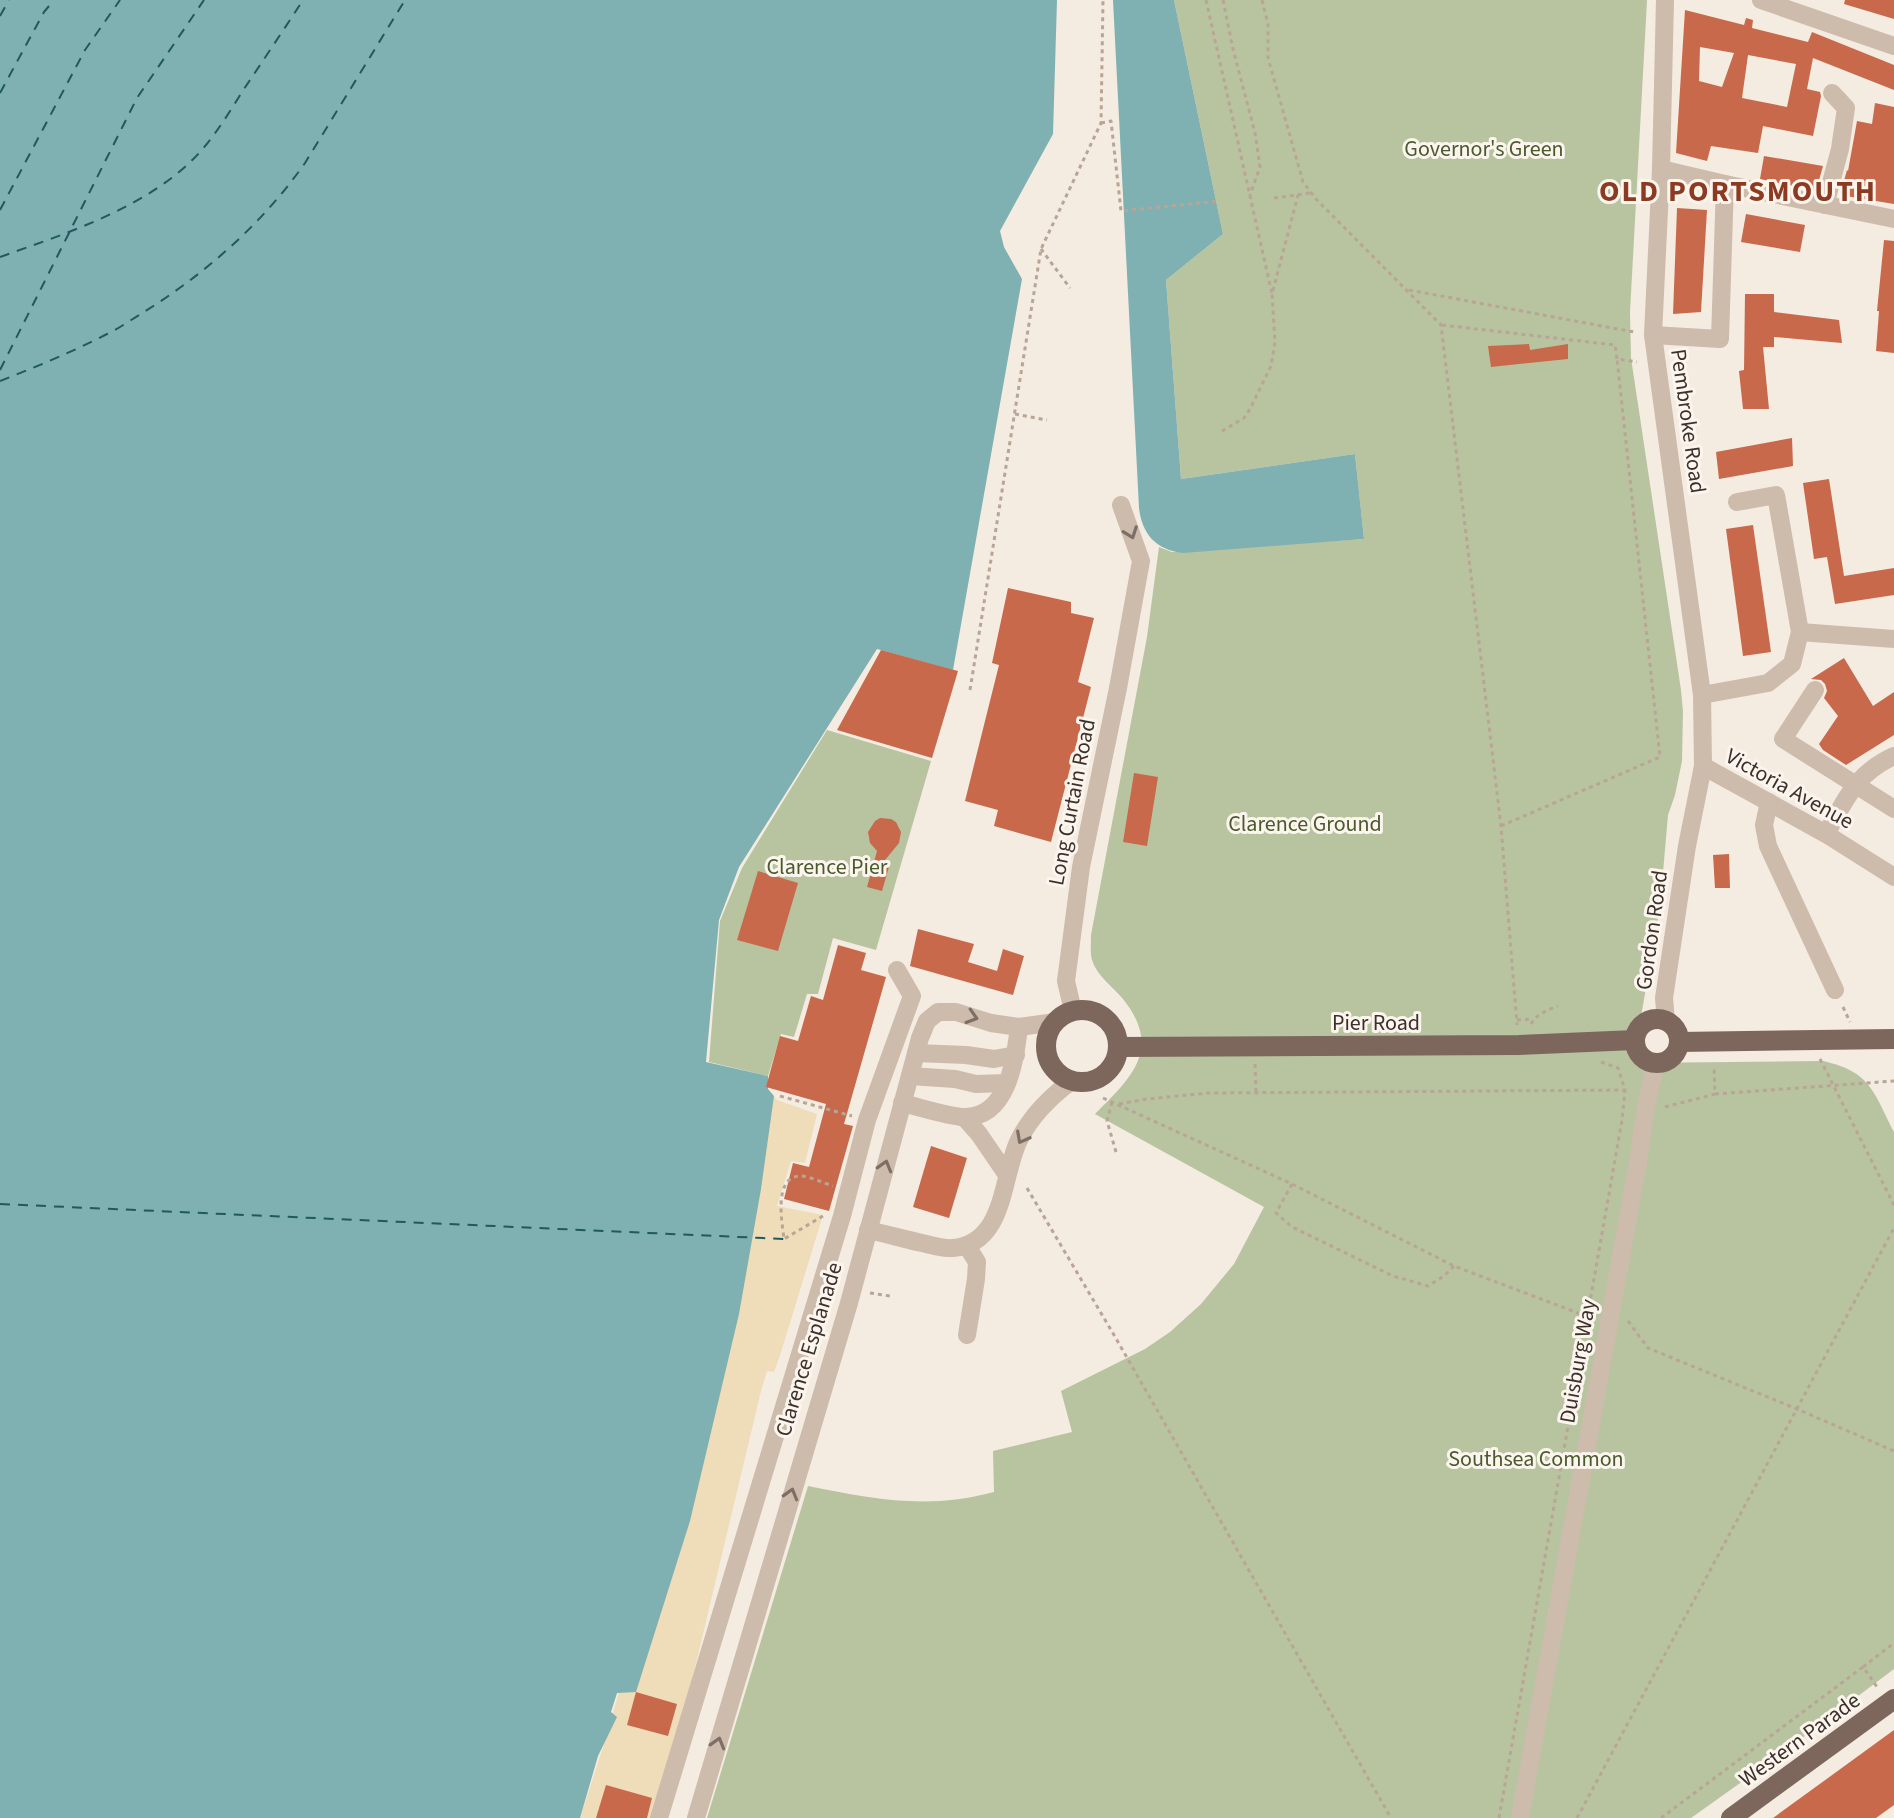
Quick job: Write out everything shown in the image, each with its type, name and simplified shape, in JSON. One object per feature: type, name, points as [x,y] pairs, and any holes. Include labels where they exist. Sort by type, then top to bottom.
[{"type":"main road","points":[[1084,1010],[1105,1018],[1117,1036],[1116,1058],[1111,1067],[1094,1080],[1083,1082],[1062,1075],[1053,1067],[1046,1044],[1055,1022],[1063,1015],[1084,1010]]},
{"type":"main road","points":[[1658,1019],[1673,1026],[1679,1042],[1672,1057],[1656,1063],[1641,1056],[1635,1040],[1642,1025],[1658,1019]]},
{"type":"main road","points":[[1679,1042],[1894,1039]]},
{"type":"main road","name":"Pier Road","points":[[1118,1047],[1519,1045],[1635,1040]]},
{"type":"main road","name":"Western Parade","points":[[1731,1818],[1891,1701]]},
{"type":"street","name":"Pembroke Road","points":[[1665,0],[1653,335],[1702,695],[1703,766],[1687,846]]},
{"type":"street","points":[[1761,0],[1894,46]]},
{"type":"street","points":[[1825,205],[1840,149],[1846,108],[1832,93]]},
{"type":"street","points":[[1661,169],[1894,219]]},
{"type":"street","points":[[1653,335],[1720,339],[1725,184]]},
{"type":"street","points":[[1702,695],[1768,683],[1792,664],[1800,632],[1776,495],[1737,502]]},
{"type":"street","name":"Long Curtain Road","points":[[1073,1011],[1066,981],[1081,867],[1141,561],[1121,505]]},
{"type":"street","points":[[1800,632],[1894,639]]},
{"type":"street","points":[[1815,690],[1783,739],[1894,809]]},
{"type":"street","points":[[1826,834],[1855,784],[1863,775],[1894,756]]},
{"type":"street","name":"Victoria Avenue","points":[[1703,766],[1891,869]]},
{"type":"street","points":[[1769,802],[1764,825],[1768,846],[1835,990]]},
{"type":"street","name":"Gordon Road","points":[[1666,1021],[1664,998],[1687,846]]},
{"type":"street","points":[[659,1818],[838,1229],[867,1120],[912,996],[897,970]]},
{"type":"street","name":"Clarence Esplanade","points":[[696,1818],[849,1303],[927,1021],[938,1012],[956,1012],[991,1023],[1019,1027],[1055,1022]]},
{"type":"street","points":[[902,1103],[964,1117],[984,1113],[998,1102],[1007,1083],[1016,1055],[1019,1027]]},
{"type":"street","points":[[916,1053],[994,1059],[1016,1055]]},
{"type":"street","name":"Duisburg Way","points":[[1521,1816],[1656,1063]]},
{"type":"street","points":[[910,1076],[955,1079],[976,1084],[1007,1083]]},
{"type":"street","points":[[868,1230],[949,1249],[967,1246],[983,1236],[994,1221],[1019,1140],[1040,1109],[1073,1080]]},
{"type":"street","points":[[964,1117],[1007,1175]]},
{"type":"street","points":[[967,1246],[977,1262],[967,1335]]},
{"type":"path","points":[[970,690],[1041,249],[1101,123],[1103,0]]},
{"type":"path","points":[[1206,0],[1272,294],[1275,342],[1271,366],[1250,409],[1244,418],[1222,431]]},
{"type":"path","points":[[1223,0],[1255,133],[1260,167],[1250,195]]},
{"type":"path","points":[[1262,0],[1268,24],[1268,58],[1303,182],[1310,193],[1441,325],[1501,826],[1517,1020],[1534,1019]]},
{"type":"path","points":[[1101,123],[1111,121],[1121,211],[1219,201]]},
{"type":"path","points":[[1274,198],[1310,193]]},
{"type":"path","points":[[1272,294],[1298,195]]},
{"type":"path","points":[[1041,249],[1070,288]]},
{"type":"path","points":[[1407,290],[1653,335]]},
{"type":"path","points":[[1441,325],[1615,345],[1617,359],[1660,757],[1501,826]]},
{"type":"path","points":[[1617,359],[1657,363]]},
{"type":"path","points":[[1015,414],[1047,420]]},
{"type":"path","points":[[1835,990],[1859,1040]]},
{"type":"path","points":[[1527,1030],[1534,1019],[1558,1006]]},
{"type":"path","points":[[1811,1041],[1894,1205]]},
{"type":"path","points":[[1499,1818],[1625,1090],[1618,1068],[1601,1062]]},
{"type":"path","points":[[1255,1064],[1256,1092]]},
{"type":"path","points":[[1714,1066],[1715,1094]]},
{"type":"path","points":[[1658,1109],[1715,1094],[1894,1081]]},
{"type":"path","points":[[1119,1104],[1209,1093],[1625,1090]]},
{"type":"path","points":[[780,1096],[867,1120]]},
{"type":"path","points":[[1103,1098],[1292,1184],[1454,1266],[1588,1317]]},
{"type":"path","points":[[1112,1101],[1107,1121],[1116,1152]]},
{"type":"path","points":[[813,1221],[784,1239],[781,1207],[785,1186],[788,1181],[800,1176],[823,1183]]},
{"type":"path","points":[[1292,1184],[1276,1213],[1292,1227],[1393,1276],[1428,1286],[1454,1266]]},
{"type":"path","points":[[1027,1188],[1391,1818]]},
{"type":"path","points":[[1577,1818],[1894,1228]]},
{"type":"path","points":[[869,1293],[890,1296]]},
{"type":"path","points":[[1588,1317],[1598,1306]]},
{"type":"path","points":[[1622,1313],[1648,1348],[1894,1451]]},
{"type":"path","points":[[1661,1818],[1894,1643]]},
{"type":"path","points":[[1863,1667],[1891,1701]]},
{"type":"green space","name":"Southsea Common","points":[[1174,0],[1647,0],[1630,312],[1631,358],[1683,712],[1682,761],[1668,815],[1660,907],[1633,1063],[1823,1061],[1851,1071],[1869,1085],[1894,1132],[1894,1669],[1691,1818],[707,1818],[808,1486],[901,1501],[946,1500],[994,1492],[993,1451],[1072,1432],[1061,1391],[1145,1349],[1170,1332],[1201,1304],[1234,1264],[1264,1207],[1095,1114],[1130,1075],[1138,1062],[1141,1048],[1141,1033],[1135,1017],[1094,966],[1091,935],[1147,637],[1159,547],[1172,552],[1364,539],[1355,454],[1181,479],[1166,280],[1223,234]]},
{"type":"green space","name":"Clarence Pier","points":[[827,730],[931,761],[876,950],[833,938],[818,994],[807,994],[794,1037],[781,1034],[768,1076],[709,1062],[720,921],[742,868]]},
{"type":"sand","points":[[768,1076],[768,1089],[777,1100],[817,1114],[805,1163],[791,1161],[777,1206],[823,1215],[774,1372],[767,1371],[761,1391],[659,1818],[580,1818],[625,1671]]},
{"type":"water","points":[[0,0],[1057,0],[1053,134],[1000,231],[1004,247],[1022,279],[953,670],[877,649],[739,867],[719,920],[706,1062],[768,1076],[768,1089],[774,1096],[761,1189],[739,1314],[690,1521],[636,1692],[617,1693],[611,1712],[617,1717],[598,1756],[580,1818],[0,1818]]},
{"type":"water","points":[[1113,0],[1174,0],[1223,234],[1166,280],[1181,479],[1355,454],[1364,539],[1183,553],[1158,544],[1143,526],[1139,508]]},
{"type":"building","points":[[1845,0],[1894,0],[1894,19],[1844,4]]},
{"type":"building","points":[[1685,10],[1744,25],[1746,18],[1753,20],[1752,28],[1808,42],[1812,32],[1894,65],[1894,90],[1813,58],[1807,89],[1820,92],[1821,96],[1813,136],[1763,126],[1758,153],[1711,146],[1707,161],[1676,153]],"holes":[[[1700,47],[1734,53],[1722,87],[1699,81]],[[1748,55],[1796,64],[1787,107],[1742,98]]]},
{"type":"building","points":[[1875,103],[1894,107],[1894,204],[1840,195],[1848,171],[1857,121],[1872,124]]},
{"type":"building","points":[[1764,156],[1823,166],[1816,191],[1760,179]]},
{"type":"building","points":[[1677,208],[1707,210],[1701,312],[1673,314]]},
{"type":"building","points":[[1746,214],[1805,225],[1800,252],[1741,242]]},
{"type":"building","points":[[1884,240],[1894,241],[1894,353],[1876,351]]},
{"type":"building","points":[[1745,294],[1774,294],[1774,312],[1839,320],[1842,343],[1774,337],[1774,347],[1763,347],[1769,409],[1743,409],[1739,371],[1744,370]]},
{"type":"building","points":[[1529,344],[1530,350],[1568,344],[1568,359],[1491,367],[1488,346]]},
{"type":"building","points":[[1792,438],[1793,466],[1719,479],[1716,452]]},
{"type":"building","points":[[1829,479],[1844,576],[1894,568],[1894,595],[1835,604],[1827,557],[1814,559],[1803,483]]},
{"type":"building","points":[[1753,525],[1771,652],[1743,656],[1726,529]]},
{"type":"building","points":[[1008,588],[1071,602],[1071,613],[1094,618],[1078,682],[1091,687],[1051,842],[994,826],[998,810],[965,801],[999,665],[992,663]]},
{"type":"building","points":[[881,650],[958,671],[932,758],[837,730]]},
{"type":"building","points":[[1844,658],[1873,706],[1894,692],[1894,735],[1846,765],[1819,744],[1838,716],[1824,698],[1827,691],[1825,684],[1821,680],[1811,679]]},
{"type":"building","points":[[1134,773],[1158,777],[1147,846],[1123,842]]},
{"type":"building","points":[[880,818],[896,822],[901,832],[899,843],[881,865],[889,867],[882,891],[867,887],[877,851],[870,843],[868,832]]},
{"type":"building","points":[[1729,854],[1730,888],[1715,888],[1713,855]]},
{"type":"building","points":[[758,871],[798,883],[778,951],[737,940]]},
{"type":"building","points":[[918,929],[974,944],[968,962],[997,971],[1003,949],[1024,956],[1013,995],[910,966]]},
{"type":"building","points":[[838,945],[866,953],[861,970],[886,977],[844,1124],[853,1126],[829,1211],[784,1199],[793,1163],[809,1167],[826,1104],[766,1087],[780,1036],[798,1041],[811,996],[823,1000]]},
{"type":"building","points":[[931,1146],[967,1158],[949,1218],[913,1207]]},
{"type":"building","points":[[636,1692],[677,1704],[668,1736],[627,1725]]},
{"type":"building","points":[[1894,1730],[1894,1805],[1876,1818],[1773,1818]]},
{"type":"building","points":[[606,1785],[652,1798],[647,1818],[596,1818]]},
{"type":"ferry route","points":[[0,16],[9,0]]},
{"type":"ferry route","points":[[0,93],[44,12],[54,0]]},
{"type":"ferry route","points":[[0,210],[85,50],[120,0]]},
{"type":"ferry route","points":[[0,370],[137,98],[204,0]]},
{"type":"ferry route","points":[[0,257],[106,216],[157,188],[180,171],[217,131],[303,0]]},
{"type":"ferry route","points":[[0,381],[117,329],[167,297],[232,246],[270,207],[305,163],[405,0]]},
{"type":"ferry route","points":[[0,1204],[784,1239]]},
{"type":"district","name":"OLD PORTSMOUTH","points":[[1738,191]]},
{"type":"park label","name":"Governor's Green","points":[[1484,148]]},
{"type":"park label","name":"Clarence Ground","points":[[1305,823]]}]
